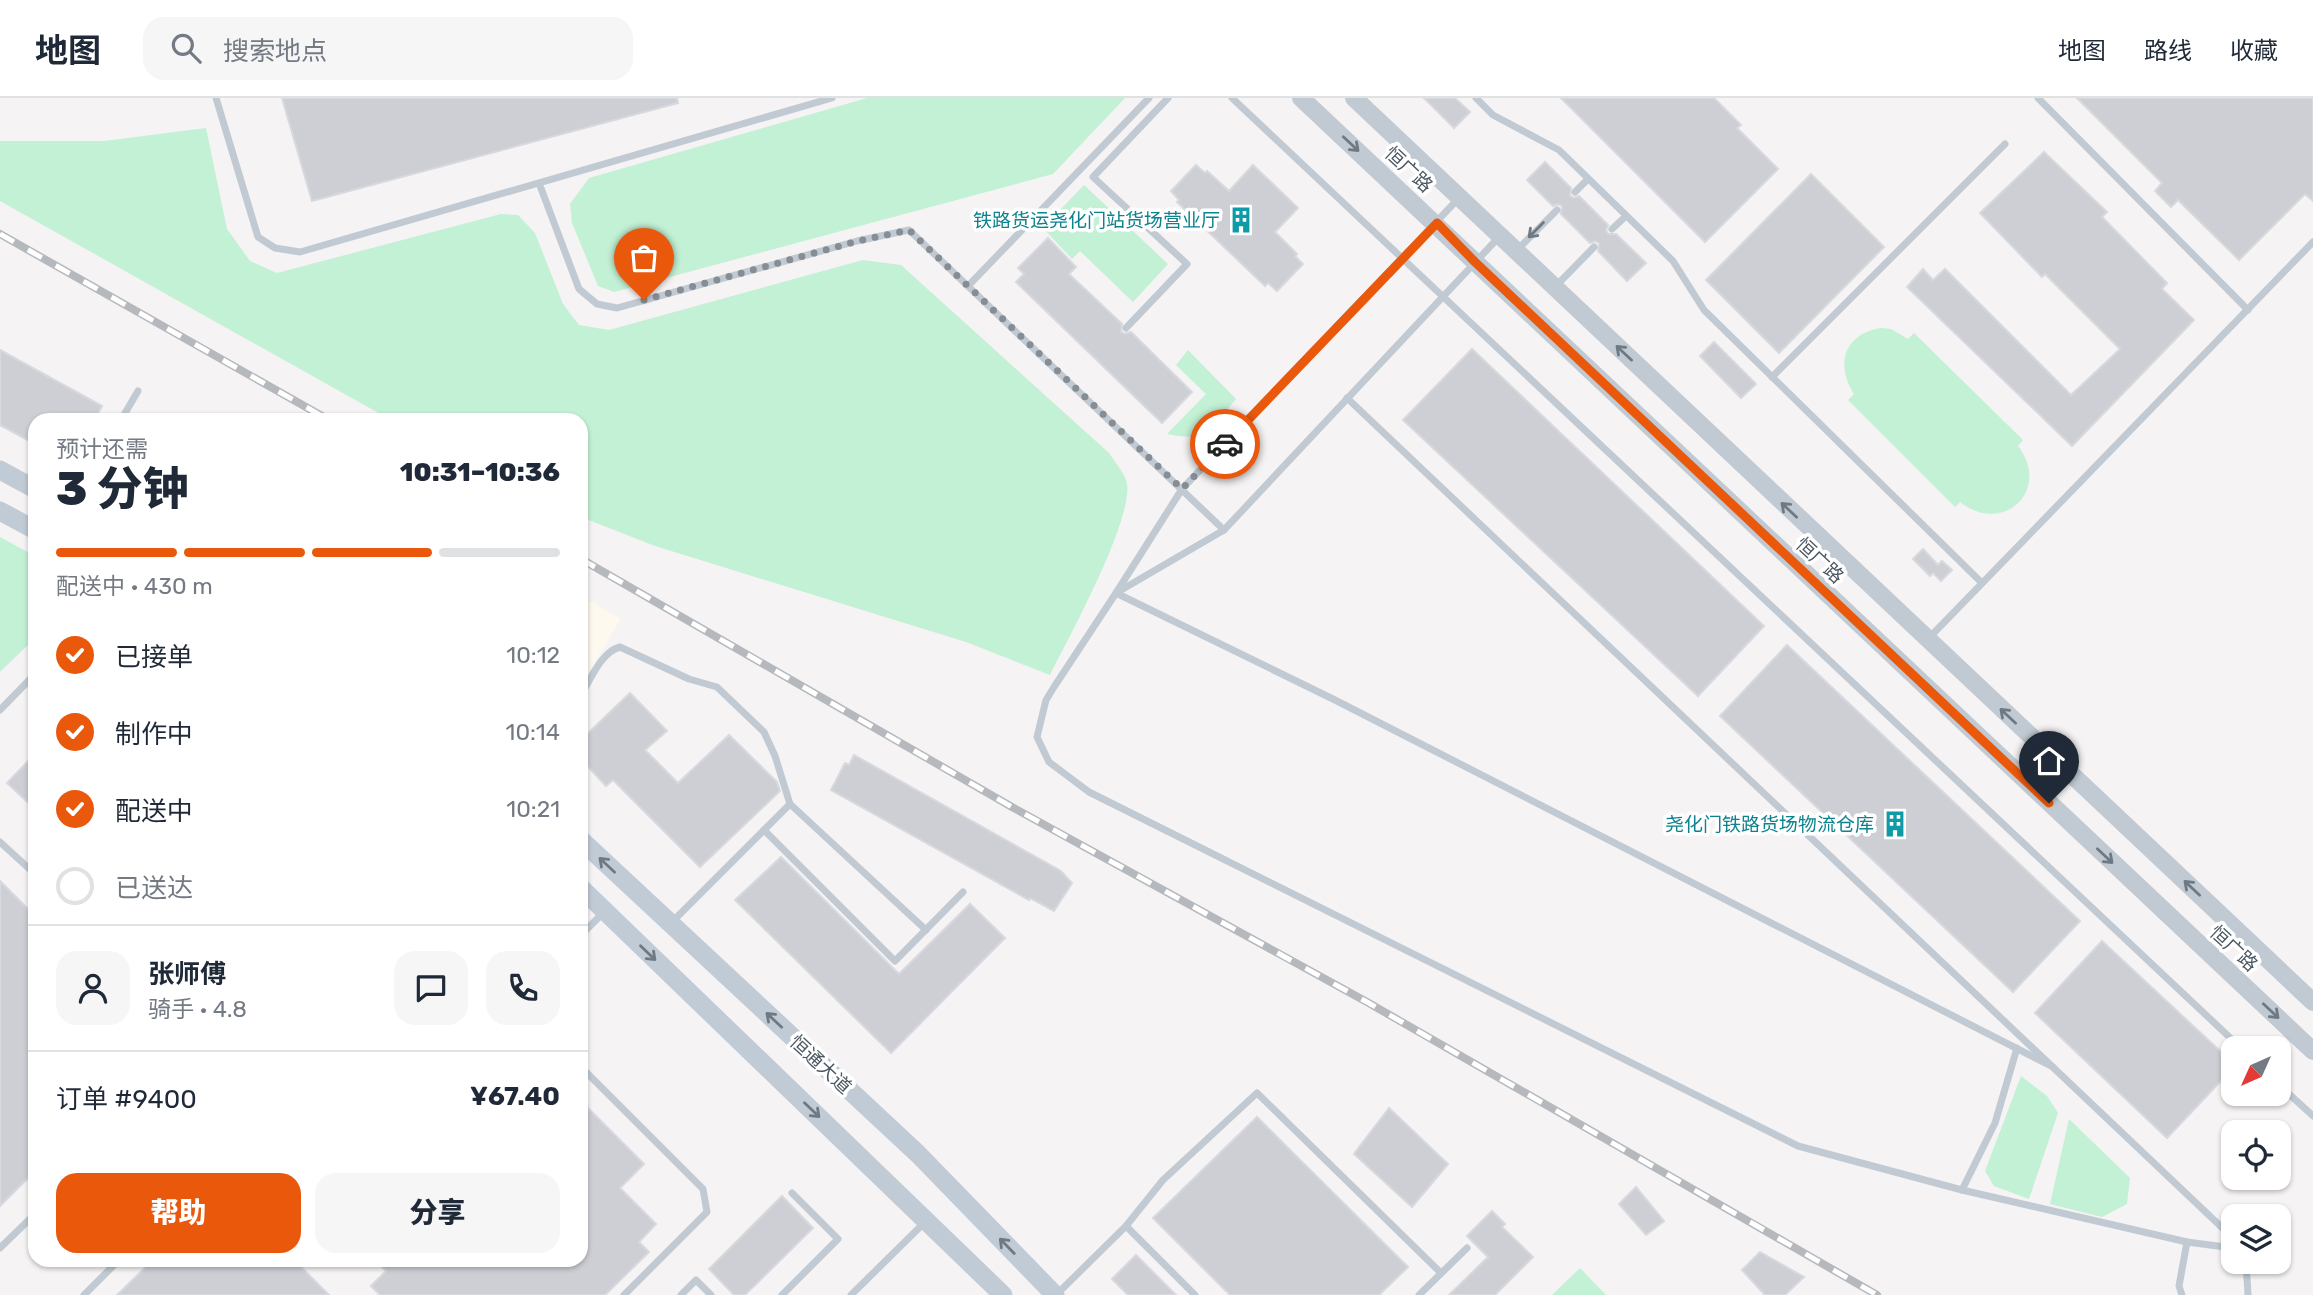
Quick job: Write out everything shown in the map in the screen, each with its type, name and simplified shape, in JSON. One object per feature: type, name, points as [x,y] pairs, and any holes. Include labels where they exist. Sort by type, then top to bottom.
[{"type":"main road","points":[[0,470],[28,485]]},
{"type":"main road","points":[[0,511],[28,526]]},
{"type":"main road","name":"恒通大道","points":[[588,847],[918,1154],[1055,1295]]},
{"type":"main road","name":"恒通大道","points":[[588,895],[1003,1295]]},
{"type":"street","name":"恒广路","points":[[1301,98],[1437,223],[1475,262],[2313,1051]]},
{"type":"street","name":"恒广路","points":[[1354,98],[2313,1002]]},
{"type":"lane","points":[[216,98],[258,237],[275,248],[300,252],[832,98]]},
{"type":"lane","points":[[968,285],[1149,98]]},
{"type":"lane","points":[[1126,328],[1187,264],[1093,177],[1168,98]]},
{"type":"lane","points":[[1231,98],[2228,1036]]},
{"type":"lane","points":[[1476,98],[1493,115],[1559,150],[1673,261],[1704,310],[1982,583]]},
{"type":"lane","points":[[2038,98],[2248,310]]},
{"type":"lane","points":[[1772,377],[2005,144]]},
{"type":"lane","points":[[1575,192],[1588,179]]},
{"type":"lane","points":[[539,183],[579,289],[597,303],[617,308],[858,241],[909,230],[1224,530]]},
{"type":"lane","points":[[1459,198],[1182,489],[1046,700],[1037,737],[1049,762],[1089,792],[1798,1146],[1962,1190],[2188,1242],[2221,1246]]},
{"type":"lane","points":[[1516,251],[1557,210]]},
{"type":"lane","points":[[1612,229],[1626,215]]},
{"type":"lane","points":[[1116,593],[1224,530],[1500,236]]},
{"type":"lane","points":[[1927,640],[2313,242]]},
{"type":"lane","points":[[1554,287],[1594,247]]},
{"type":"lane","points":[[125,413],[138,391]]},
{"type":"lane","points":[[1348,398],[2221,1227]]},
{"type":"lane","points":[[1116,593],[1335,700],[2053,1067]]},
{"type":"lane","points":[[588,684],[603,659],[613,649],[620,647],[689,679],[717,687],[764,732],[775,756],[790,804],[926,930]]},
{"type":"lane","points":[[0,710],[28,681]]},
{"type":"lane","points":[[671,924],[790,804]]},
{"type":"lane","points":[[764,830],[895,961],[963,892]]},
{"type":"lane","points":[[0,842],[28,868]]},
{"type":"lane","points":[[588,928],[605,911]]},
{"type":"lane","points":[[1962,1190],[1995,1122],[2017,1048]]},
{"type":"lane","points":[[588,1075],[703,1189],[707,1212],[624,1295]]},
{"type":"lane","points":[[1055,1295],[1126,1226],[1163,1180],[1256,1093],[1441,1273]]},
{"type":"lane","points":[[2291,1096],[2313,1116]]},
{"type":"lane","points":[[782,1295],[838,1239],[792,1193]]},
{"type":"lane","points":[[851,1295],[927,1220]]},
{"type":"lane","points":[[0,1248],[28,1221]]},
{"type":"lane","points":[[1126,1226],[1195,1295]]},
{"type":"lane","points":[[2182,1295],[2179,1286],[2188,1242]]},
{"type":"lane","points":[[1419,1295],[1467,1248]]},
{"type":"lane","points":[[84,1295],[112,1267]]},
{"type":"lane","points":[[2247,1274],[2248,1295]]},
{"type":"lane","points":[[681,1295],[696,1280],[711,1295]]},
{"type":"shaded area","points":[[588,600],[621,619],[588,673]]},
{"type":"green space","points":[[867,98],[1125,98],[1053,174],[614,292],[598,286],[572,223],[570,204],[589,178]]},
{"type":"green space","points":[[206,128],[227,229],[250,261],[277,273],[501,214],[518,215],[535,233],[563,304],[579,325],[609,330],[863,260],[901,265],[1109,453],[1126,480],[1127,496],[1112,547],[1050,675],[966,642],[655,546],[588,520],[588,413],[379,413],[0,201],[0,141],[104,141]]},
{"type":"green space","points":[[1084,185],[1168,264],[1133,302],[1080,251],[1072,259],[1043,228]]},
{"type":"green space","points":[[1881,328],[1891,329],[1908,339],[1914,333],[2023,440],[2018,446],[2027,462],[2029,478],[2026,492],[2018,503],[2006,511],[1992,514],[1976,511],[1960,502],[1955,507],[1848,400],[1854,394],[1845,372],[1847,352],[1858,337]]},
{"type":"green space","points":[[1188,350],[1236,399],[1214,425],[1201,434],[1167,434],[1206,394],[1176,365]]},
{"type":"green space","points":[[0,537],[28,552],[28,645],[0,672]]},
{"type":"green space","points":[[2021,1076],[2047,1096],[2058,1113],[2029,1199],[1994,1186],[1985,1171]]},
{"type":"green space","points":[[2069,1119],[2130,1178],[2127,1204],[2102,1217],[2050,1204]]},
{"type":"green space","points":[[1580,1268],[1606,1295],[1552,1295]]},
{"type":"building","points":[[282,98],[677,98],[678,103],[312,201]]},
{"type":"building","points":[[1424,98],[1455,98],[1470,112],[1454,128]]},
{"type":"building","points":[[1561,98],[1714,98],[1741,125],[1737,128],[1778,169],[1705,242]]},
{"type":"building","points":[[2077,98],[2313,98],[2313,201],[2305,194],[2239,260],[2178,200],[2171,207],[2155,191],[2162,183]]},
{"type":"building","points":[[2044,152],[2107,212],[2102,217],[2167,283],[2162,289],[2194,320],[2072,446],[1907,287],[1923,269],[1933,280],[1945,269],[2071,395],[2120,349],[2045,274],[2042,277],[1980,213]]},
{"type":"building","points":[[1545,162],[1571,188],[1570,196],[1579,196],[1608,225],[1608,234],[1616,234],[1646,263],[1627,281],[1598,251],[1599,243],[1590,243],[1561,214],[1562,206],[1553,206],[1527,180]]},
{"type":"building","name":"铁路货运尧化门站货场营业厅","points":[[1196,165],[1229,191],[1253,165],[1298,208],[1275,232],[1303,264],[1277,291],[1268,283],[1265,286],[1177,202],[1179,200],[1171,191]]},
{"type":"building","points":[[1811,174],[1884,247],[1779,353],[1706,280]]},
{"type":"building","points":[[1048,238],[1076,267],[1069,274],[1122,324],[1121,332],[1131,332],[1192,392],[1162,423],[1016,282],[1024,274],[1018,268]]},
{"type":"building","points":[[1714,342],[1756,384],[1741,398],[1700,356]]},
{"type":"building","points":[[1472,349],[1764,626],[1698,696],[1403,420]]},
{"type":"building","points":[[0,350],[102,406],[98,413],[28,413],[28,440],[0,425]]},
{"type":"building","points":[[1923,549],[1938,565],[1942,561],[1952,570],[1941,581],[1933,573],[1930,576],[1913,559]]},
{"type":"building","name":"尧化门铁路货场物流仓库","points":[[1787,645],[2080,921],[2013,992],[1720,716]]},
{"type":"building","points":[[630,693],[667,731],[645,750],[678,783],[729,735],[777,782],[780,791],[700,867],[613,780],[606,786],[588,767],[588,733]]},
{"type":"building","points":[[854,755],[1061,871],[1072,883],[1054,911],[1030,898],[1029,900],[831,790],[845,763],[849,765]]},
{"type":"building","points":[[28,761],[28,802],[7,783]]},
{"type":"building","points":[[781,857],[899,974],[970,904],[1005,938],[891,1053],[735,900]]},
{"type":"building","points":[[0,881],[28,909],[28,1178],[0,1206]]},
{"type":"building","points":[[2102,941],[2221,1052],[2221,1081],[2167,1138],[2035,1013]]},
{"type":"building","points":[[588,1108],[644,1164],[620,1188],[656,1224],[639,1242],[649,1252],[605,1295],[380,1295],[371,1286],[386,1271],[382,1267],[588,1267]]},
{"type":"building","points":[[1389,1108],[1448,1164],[1412,1207],[1354,1154]]},
{"type":"building","points":[[1257,1117],[1408,1267],[1379,1295],[1230,1295],[1153,1218]]},
{"type":"building","points":[[1636,1187],[1664,1221],[1646,1235],[1619,1204]]},
{"type":"building","points":[[782,1196],[813,1228],[745,1295],[734,1295],[709,1269]]},
{"type":"building","points":[[1492,1211],[1505,1224],[1502,1227],[1533,1257],[1495,1295],[1449,1295],[1488,1257],[1467,1236]]},
{"type":"building","points":[[1760,1252],[1804,1277],[1785,1295],[1765,1295],[1742,1270]]},
{"type":"building","points":[[1136,1255],[1176,1295],[1128,1295],[1112,1279]]},
{"type":"building","points":[[146,1267],[301,1267],[329,1295],[117,1295]]},
{"type":"railway","points":[[0,234],[317,413]]},
{"type":"railway","points":[[588,563],[1012,807],[1367,1002],[1877,1295]]},
{"type":"way so far","points":[[644,300],[858,241],[909,230],[1182,489],[1225,444]]},
{"type":"place","name":"铁路货运尧化门站货场营业厅","points":[[1241,220]]},
{"type":"place","name":"尧化门铁路货场物流仓库","points":[[1895,824]]},
{"type":"route","points":[[1225,444],[1437,223],[1475,262],[2049,803]]}]
